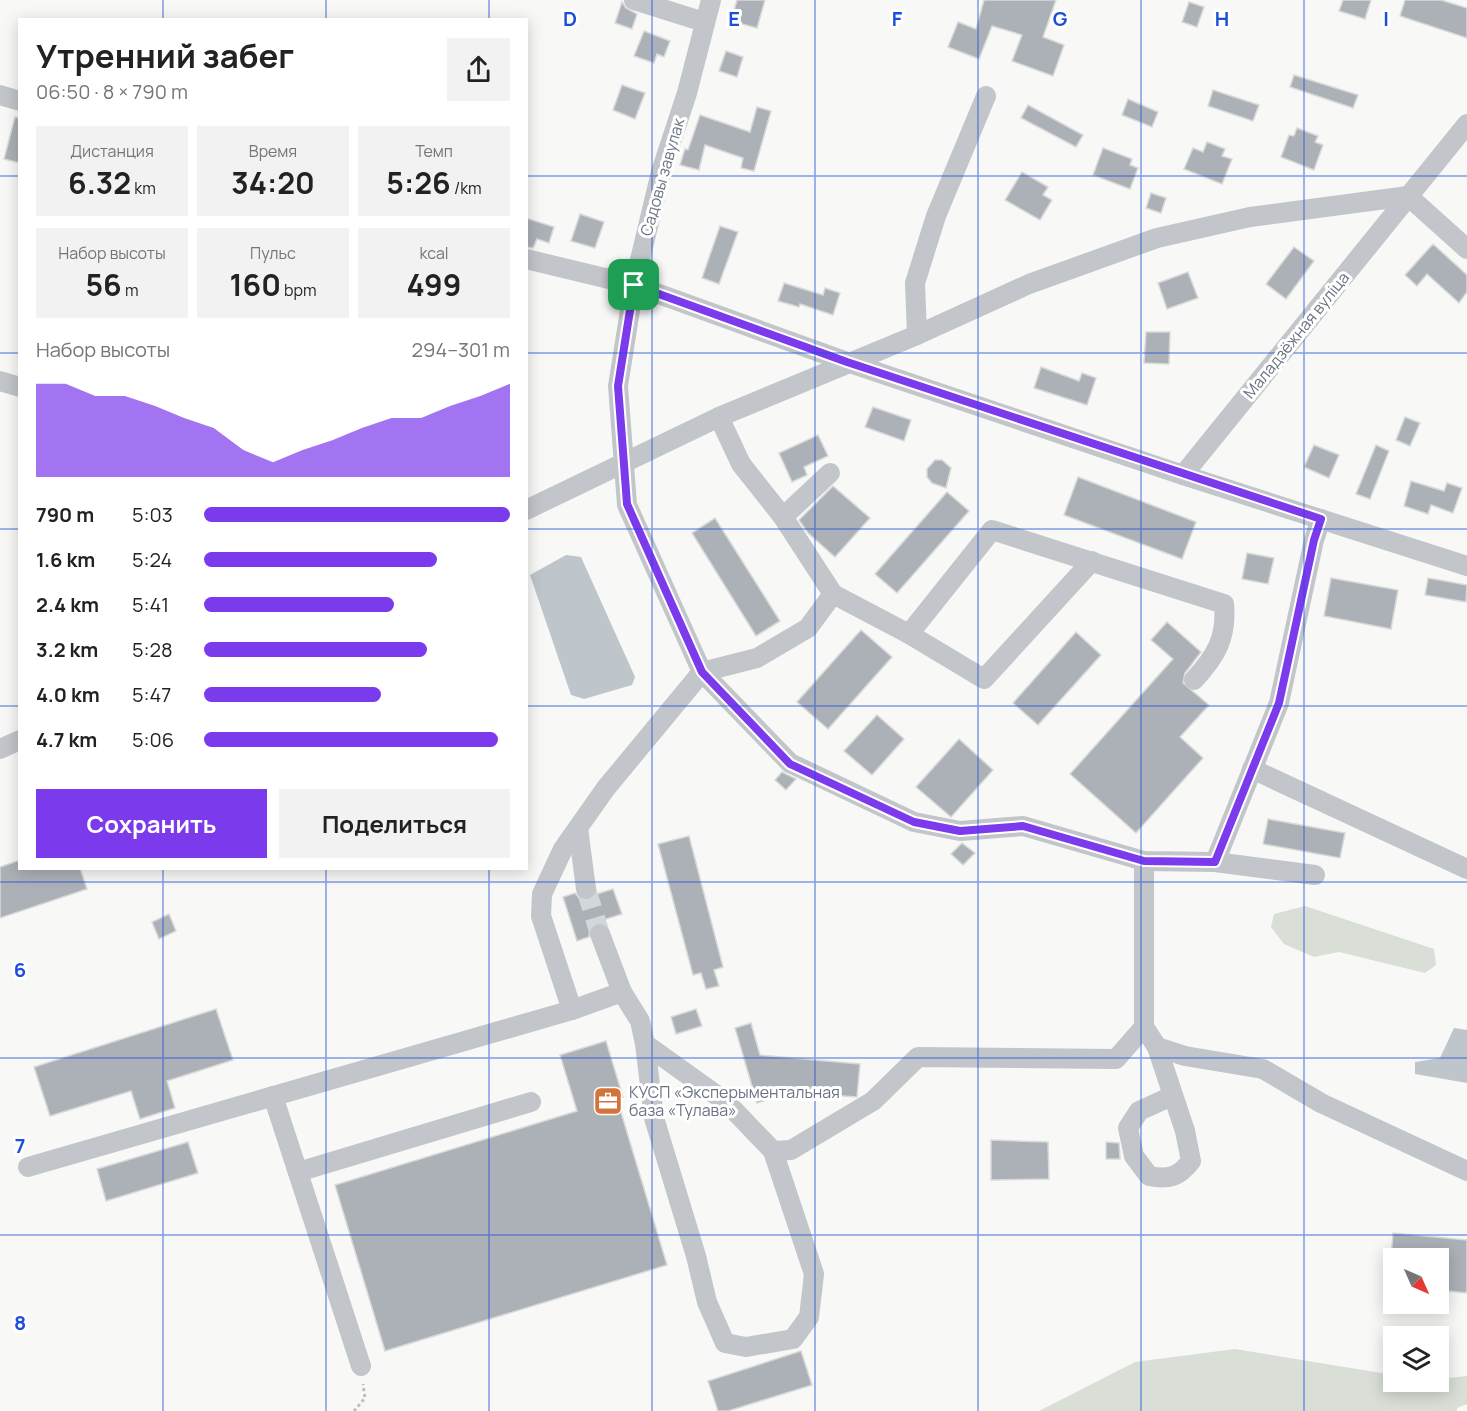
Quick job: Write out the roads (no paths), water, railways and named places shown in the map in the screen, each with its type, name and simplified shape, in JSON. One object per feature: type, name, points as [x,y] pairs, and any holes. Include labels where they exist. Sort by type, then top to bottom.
[{"type":"street","points":[[634,0],[704,22]]},
{"type":"street","name":"Садовы завулак","points":[[711,0],[687,93],[661,172],[634,285],[618,386],[627,504],[702,672],[790,764],[914,822],[960,831],[1023,826],[1144,861],[1215,862],[1315,875]]},
{"type":"street","points":[[0,95],[18,100]]},
{"type":"street","points":[[917,335],[915,282],[936,216],[986,96]]},
{"type":"street","name":"Маладзёжная вуліца","points":[[1183,475],[1467,124]]},
{"type":"street","points":[[528,509],[719,417],[847,362],[917,335],[1029,284],[1157,238],[1250,216],[1408,196],[1467,249]]},
{"type":"street","points":[[528,259],[634,285],[847,362],[1183,475],[1467,566]]},
{"type":"street","points":[[0,381],[18,386]]},
{"type":"street","points":[[719,417],[741,464],[783,517],[833,594],[909,634],[984,679],[1092,561]]},
{"type":"street","points":[[783,517],[830,473]]},
{"type":"street","points":[[1215,862],[1279,703],[1314,540],[1321,519]]},
{"type":"street","points":[[909,634],[992,530],[1224,604],[1226,625],[1214,659],[1194,680]]},
{"type":"street","points":[[572,1010],[541,916],[542,894],[563,849],[606,788],[702,672],[757,658],[808,628],[833,594]]},
{"type":"street","points":[[0,749],[18,741]]},
{"type":"street","points":[[1252,769],[1467,869]]},
{"type":"street","points":[[578,828],[586,889]]},
{"type":"street","points":[[1144,861],[1144,1027],[1157,1047],[1172,1096]]},
{"type":"street","points":[[600,934],[622,992],[640,1021],[654,1118],[708,1302],[724,1343],[746,1347],[793,1338],[809,1317],[814,1274],[773,1151],[726,1102],[645,1044]]},
{"type":"street","points":[[28,1167],[572,1010],[622,992]]},
{"type":"street","points":[[773,1151],[791,1150],[873,1101],[918,1057],[1116,1059],[1144,1027]]},
{"type":"street","points":[[1157,1047],[1185,1056],[1263,1069],[1321,1103],[1467,1171]]},
{"type":"street","points":[[273,1096],[362,1366]]},
{"type":"street","points":[[298,1172],[531,1102]]},
{"type":"tunnel","points":[[586,889],[600,934]]},
{"type":"place","name":"КУСП «Эксперыментальная база «Тулава»","points":[[608,1101]]}]
